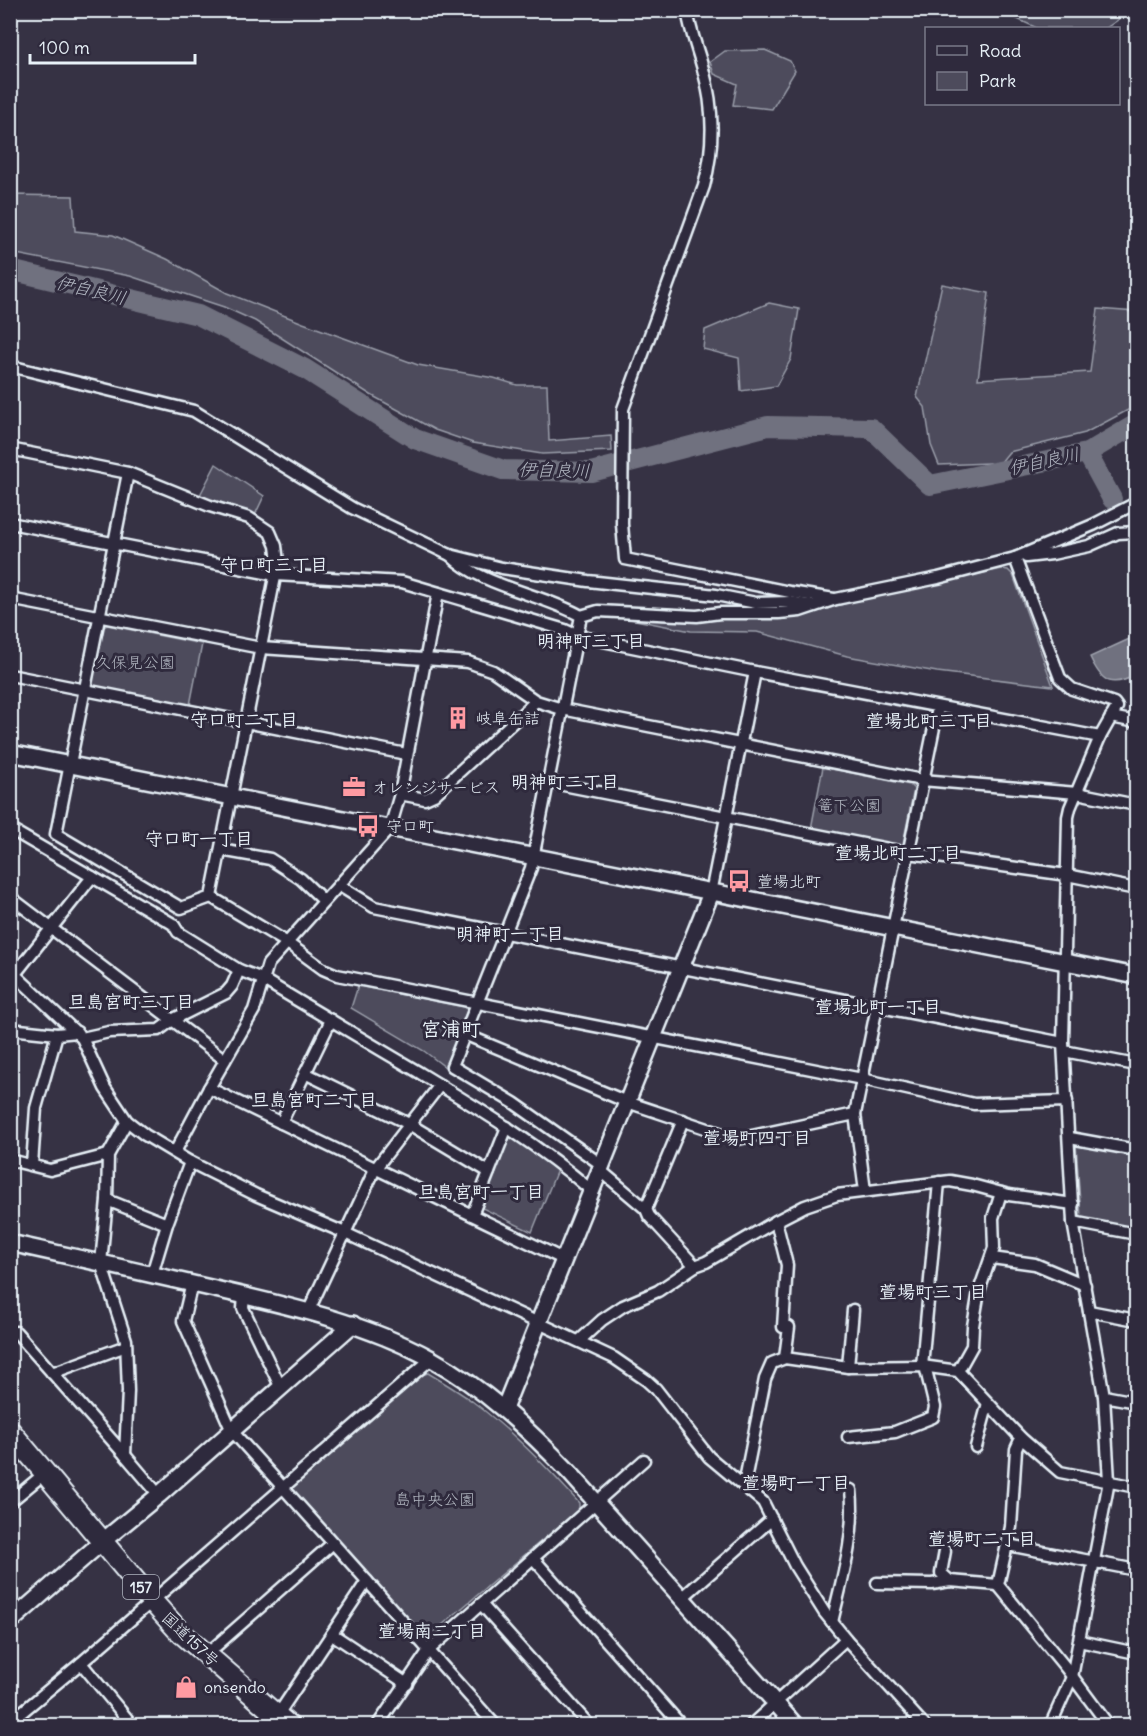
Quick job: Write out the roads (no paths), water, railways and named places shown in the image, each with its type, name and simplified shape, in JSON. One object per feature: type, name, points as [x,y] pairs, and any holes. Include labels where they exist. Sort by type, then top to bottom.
[{"type":"highway","name":"国道157号","points":[[10,1431],[178,1630],[283,1721]]},
{"type":"street","points":[[687,10],[688,21],[704,73],[708,101],[712,136],[709,165],[701,195],[623,409],[622,524],[625,559],[836,599]]},
{"type":"street","points":[[10,366],[194,411],[352,508],[450,555],[502,568],[588,581],[717,596],[756,603],[790,602],[818,606]]},
{"type":"street","points":[[10,449],[128,472],[210,507],[249,518],[270,532],[276,546],[278,562],[211,897]]},
{"type":"street","points":[[128,472],[56,834],[181,908],[211,897]]},
{"type":"street","points":[[450,555],[460,566],[525,594],[569,609],[581,616],[598,611],[698,616],[720,612],[779,613],[800,611],[836,599],[938,578],[1015,558],[1093,525],[1137,503]]},
{"type":"street","points":[[10,523],[275,575],[402,582],[565,630],[578,636],[938,708],[1100,737]]},
{"type":"street","points":[[1015,558],[1052,554],[1089,546],[1118,533],[1137,532]]},
{"type":"street","points":[[1015,558],[1060,678],[1072,688],[1114,703],[1117,707],[1100,737],[1068,817],[1064,1047],[1073,1222],[1104,1396],[1109,1481],[1072,1677],[1050,1725]]},
{"type":"street","points":[[175,1152],[254,1010],[268,964],[390,828],[399,794],[438,593]]},
{"type":"street","points":[[10,598],[261,648],[468,662],[493,670],[536,702],[562,709],[922,780],[1077,794],[1137,805]]},
{"type":"street","points":[[581,616],[534,857],[452,1066],[514,1103],[601,1167],[646,1209],[649,1216],[695,1266]]},
{"type":"street","points":[[504,1409],[711,893],[755,672]]},
{"type":"street","points":[[10,675],[406,754]]},
{"type":"street","points":[[399,794],[425,799],[434,795],[536,702]]},
{"type":"street","points":[[865,1191],[855,1114],[938,708]]},
{"type":"street","points":[[1111,717],[1137,722]]},
{"type":"street","points":[[10,753],[894,930],[1137,976]]},
{"type":"street","points":[[548,782],[909,854],[1067,875],[1137,889]]},
{"type":"street","points":[[10,829],[173,924],[178,932],[239,970],[262,980],[440,1085],[507,1127],[570,1172],[592,1191]]},
{"type":"street","points":[[220,850],[270,859],[301,879],[324,901]]},
{"type":"street","points":[[92,877],[13,972],[79,1035],[105,1088],[127,1121],[190,1162],[256,1196],[345,1233],[540,1322],[615,1358],[646,1380],[656,1389],[709,1457],[763,1502],[795,1566],[832,1622],[925,1725]]},
{"type":"street","points":[[340,886],[374,907],[876,1005],[1137,1065]]},
{"type":"street","points":[[10,897],[174,1019],[225,1060]]},
{"type":"street","points":[[211,897],[286,942],[330,972],[862,1079],[974,1104],[1068,1101]]},
{"type":"street","points":[[10,1029],[79,1035],[159,1030],[174,1019],[226,993],[239,970]]},
{"type":"street","points":[[281,1123],[331,1020]]},
{"type":"street","points":[[32,1165],[36,1108],[57,1034]]},
{"type":"street","points":[[464,1034],[627,1102],[738,1139],[855,1114]]},
{"type":"street","points":[[305,1073],[410,1124],[489,1172]]},
{"type":"street","points":[[309,1310],[375,1169],[440,1085]]},
{"type":"street","points":[[209,1088],[565,1260]]},
{"type":"street","points":[[646,1209],[682,1120]]},
{"type":"street","points":[[125,1455],[128,1391],[126,1346],[101,1263],[107,1200],[108,1155],[127,1121]]},
{"type":"street","points":[[472,1215],[507,1127]]},
{"type":"street","points":[[1070,1138],[1137,1150]]},
{"type":"street","points":[[10,1160],[50,1170],[108,1155]]},
{"type":"street","points":[[152,1274],[167,1224],[190,1162]]},
{"type":"street","points":[[579,1341],[602,1320],[623,1306],[658,1291],[695,1266],[706,1262],[776,1221],[805,1206],[837,1195],[950,1181],[1001,1193],[1073,1204]]},
{"type":"street","points":[[848,1437],[895,1432],[933,1417],[935,1407],[923,1366],[939,1182]]},
{"type":"street","points":[[958,1371],[972,1346],[979,1291],[994,1248],[993,1218],[1001,1193]]},
{"type":"street","points":[[107,1200],[167,1224]]},
{"type":"street","points":[[776,1221],[788,1265],[783,1327],[789,1327],[785,1358]]},
{"type":"street","points":[[1073,1222],[1137,1234]]},
{"type":"street","points":[[10,1243],[309,1310],[387,1337],[431,1359],[504,1409],[533,1435],[796,1725]]},
{"type":"street","points":[[992,1258],[1035,1264],[1085,1285]]},
{"type":"street","points":[[192,1283],[183,1322],[232,1431],[496,1725]]},
{"type":"street","points":[[244,1296],[243,1308],[281,1388]]},
{"type":"street","points":[[849,1367],[854,1310]]},
{"type":"street","points":[[1089,1311],[1137,1320]]},
{"type":"street","points":[[10,1622],[159,1495],[353,1324]]},
{"type":"street","points":[[12,1331],[52,1372],[159,1495]]},
{"type":"street","points":[[52,1372],[126,1346]]},
{"type":"street","points":[[744,1485],[765,1379],[772,1363],[785,1358],[849,1367],[923,1366],[958,1371],[1021,1438],[1060,1472],[1137,1487]]},
{"type":"street","points":[[10,1722],[431,1359]]},
{"type":"street","points":[[1104,1396],[1137,1402]]},
{"type":"street","points":[[976,1447],[988,1403]]},
{"type":"street","points":[[998,1585],[1011,1527],[1016,1449],[1021,1438]]},
{"type":"street","points":[[377,1725],[429,1650],[644,1460]]},
{"type":"street","points":[[10,1502],[45,1473]]},
{"type":"street","points":[[832,1622],[852,1529],[851,1490]]},
{"type":"street","points":[[682,1598],[772,1519]]},
{"type":"street","points":[[207,1654],[333,1543]]},
{"type":"street","points":[[1008,1545],[1137,1570]]},
{"type":"street","points":[[945,1551],[941,1573],[950,1581]]},
{"type":"street","points":[[533,1558],[682,1725]]},
{"type":"street","points":[[283,1721],[332,1634],[367,1581]]},
{"type":"street","points":[[877,1583],[932,1584],[950,1581],[998,1585],[1109,1725]]},
{"type":"street","points":[[481,1604],[590,1725]]},
{"type":"street","points":[[332,1634],[407,1684]]},
{"type":"street","points":[[750,1725],[846,1639]]},
{"type":"street","points":[[1079,1641],[1137,1653]]},
{"type":"street","points":[[81,1663],[133,1725]]},
{"type":"water","points":[[1136,636],[1136,675],[1114,682],[1103,678],[1090,657]]},
{"type":"waterway","name":"伊自良川","points":[[10,270],[198,315],[305,369],[415,439],[503,470],[591,472],[768,426],[871,428],[930,485],[1087,453],[1136,424]]},
{"type":"waterway","points":[[1087,453],[1112,499]]},
{"type":"place","name":"岐阜缶詰","points":[[458,718]]},
{"type":"place","name":"オレンジサービス","points":[[354,787]]},
{"type":"place","name":"守口町","points":[[368,826]]},
{"type":"place","name":"萱場北町","points":[[739,881]]},
{"type":"place","name":"onsendo","points":[[186,1687]]},
{"type":"district","name":"守口町三丁目","points":[[274,564]]},
{"type":"district","name":"明神町三丁目","points":[[591,640]]},
{"type":"district","name":"守口町二丁目","points":[[244,719]]},
{"type":"district","name":"萱場北町三丁目","points":[[929,720]]},
{"type":"district","name":"明神町二丁目","points":[[565,781]]},
{"type":"district","name":"守口町一丁目","points":[[199,838]]},
{"type":"district","name":"萱場北町二丁目","points":[[898,852]]},
{"type":"district","name":"明神町一丁目","points":[[510,933]]},
{"type":"district","name":"旦島宮町三丁目","points":[[131,1001]]},
{"type":"district","name":"萱場北町一丁目","points":[[878,1006]]},
{"type":"district","name":"宮浦町","points":[[451,1028]]},
{"type":"district","name":"旦島宮町二丁目","points":[[314,1099]]},
{"type":"district","name":"萱場町四丁目","points":[[757,1137]]},
{"type":"district","name":"旦島宮町一丁目","points":[[481,1191]]},
{"type":"district","name":"萱場町三丁目","points":[[933,1291]]},
{"type":"district","name":"萱場町一丁目","points":[[796,1482]]},
{"type":"district","name":"萱場町二丁目","points":[[982,1538]]},
{"type":"district","name":"萱場南二丁目","points":[[432,1630]]},
{"type":"park label","name":"久保見公園","points":[[135,662]]},
{"type":"park label","name":"篭下公園","points":[[849,805]]},
{"type":"park label","name":"島中央公園","points":[[435,1499]]}]
